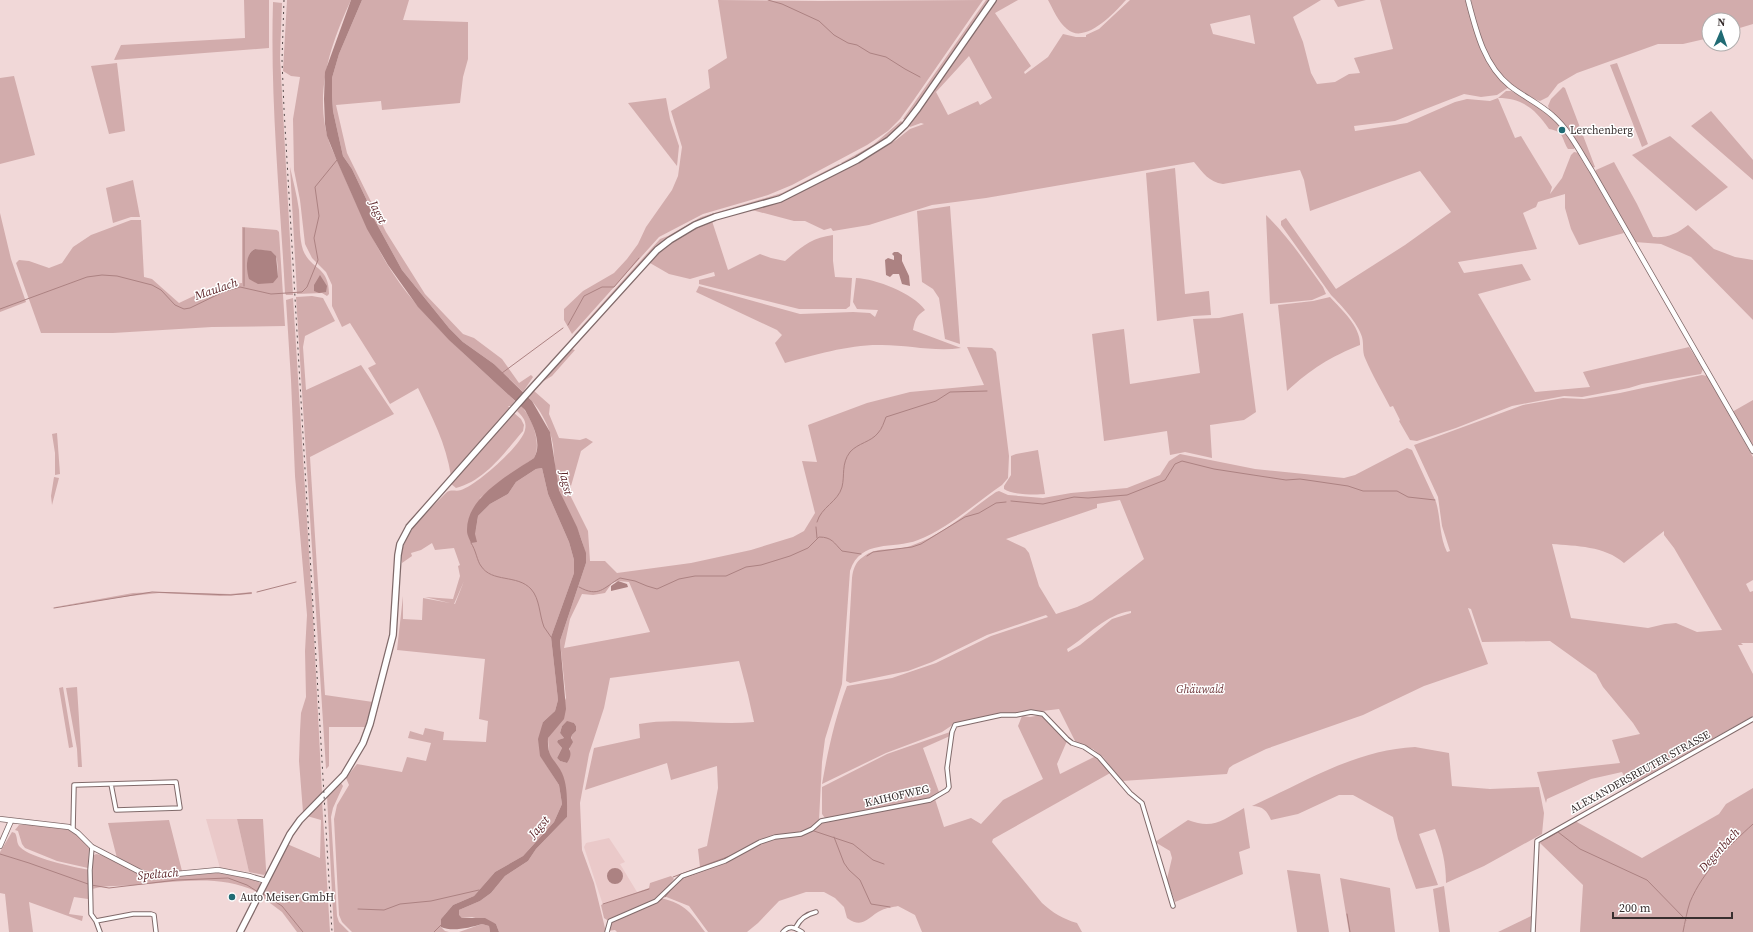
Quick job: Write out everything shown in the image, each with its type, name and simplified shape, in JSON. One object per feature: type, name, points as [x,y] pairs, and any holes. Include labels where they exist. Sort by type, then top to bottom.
[{"type":"main road","points":[[240,932],[290,834],[300,820],[344,775],[363,743],[370,724],[393,635],[398,555],[402,539],[410,527],[531,389],[646,262],[670,240],[689,227],[708,219],[769,203],[789,195],[862,157],[889,140],[905,125],[918,108],[992,0]]},
{"type":"street","points":[[1468,0],[1475,29],[1483,50],[1494,69],[1510,86],[1553,116],[1567,131],[1592,171],[1753,451]]},
{"type":"street","name":"KAIHOFWEG","points":[[607,932],[610,921],[656,901],[682,876],[725,861],[760,842],[775,837],[801,834],[812,830],[821,821],[930,800],[947,790],[949,787],[947,768],[952,732],[955,725],[1001,715],[1016,715],[1031,712],[1038,712],[1048,717],[1072,743],[1084,747],[1099,757],[1130,793],[1142,803],[1173,906]]},
{"type":"street","name":"ALEXANDERSREUTER STRASSE","points":[[1533,932],[1537,840],[1753,719]]},
{"type":"street","points":[[73,829],[74,786],[112,784],[176,782],[180,808],[116,810],[112,784]]},
{"type":"street","points":[[0,819],[62,826],[73,829],[92,847],[144,874],[155,876],[218,870],[266,881]]},
{"type":"street","points":[[0,846],[11,821]]},
{"type":"street","points":[[92,847],[90,880],[91,914],[96,921],[100,932]]},
{"type":"street","points":[[796,928],[799,922],[809,914],[816,912]]},
{"type":"street","points":[[96,921],[133,914],[151,914],[156,918],[156,932]]},
{"type":"street","points":[[782,932],[787,928],[796,928],[802,932]]},
{"type":"shaded area","points":[[351,0],[362,0],[339,54],[332,78],[333,111],[343,156],[352,169],[370,207],[373,217],[402,270],[449,328],[463,342],[494,364],[532,401],[550,432],[559,490],[577,527],[586,553],[586,563],[560,641],[566,709],[564,719],[548,738],[550,754],[564,778],[567,795],[567,817],[536,849],[528,861],[505,876],[491,893],[480,901],[459,910],[459,915],[462,918],[485,918],[496,924],[499,932],[490,932],[489,926],[482,924],[461,929],[445,928],[441,927],[441,919],[453,905],[474,896],[495,872],[523,856],[554,822],[562,804],[559,785],[540,756],[538,739],[543,722],[555,711],[558,700],[551,637],[574,573],[574,560],[569,542],[548,494],[542,468],[536,469],[516,482],[508,494],[490,504],[478,516],[475,534],[477,542],[471,543],[467,534],[469,519],[481,497],[491,488],[534,458],[537,446],[536,433],[525,410],[449,340],[418,307],[388,265],[367,229],[337,161],[327,136],[325,124],[325,72]]},
{"type":"shaded area","points":[[255,249],[271,251],[276,256],[278,277],[273,283],[258,284],[249,279],[247,262],[249,254]]},
{"type":"shaded area","points":[[894,252],[898,252],[902,255],[902,261],[909,276],[910,286],[902,284],[899,274],[893,274],[890,277],[886,275],[885,260],[888,258],[894,260],[894,256],[892,254]]},
{"type":"shaded area","points":[[320,275],[327,286],[326,292],[319,293],[314,291],[314,285]]},
{"type":"shaded area","points":[[618,581],[627,584],[628,587],[611,591],[611,586]]},
{"type":"shaded area","points":[[567,721],[574,723],[576,726],[576,731],[571,738],[573,742],[569,749],[570,756],[567,763],[560,761],[557,758],[562,748],[557,742],[558,740],[564,738],[560,733],[562,726]]},
{"type":"shaded area","points":[[206,819],[237,819],[249,872],[220,868]]},
{"type":"shaded area","points":[[609,838],[625,862],[620,864],[637,892],[603,905],[584,847],[586,843]]},
{"type":"shaded area","points":[[615,868],[621,870],[623,876],[621,882],[615,884],[609,882],[607,876],[609,870]]},
{"type":"green space","points":[[244,0],[269,0],[269,48],[114,60],[121,45],[245,38]]},
{"type":"green space","points":[[287,0],[351,0],[330,53],[323,91],[323,110],[331,147],[372,236],[400,284],[446,337],[515,401],[511,406],[508,406],[510,408],[505,415],[451,476],[442,441],[418,388],[390,404],[368,368],[376,364],[350,323],[342,327],[332,306],[332,285],[326,272],[312,258],[305,244],[300,200],[294,170],[293,119],[300,77],[291,76],[283,71]]},
{"type":"green space","points":[[362,0],[409,0],[403,20],[468,22],[468,59],[463,77],[460,103],[382,110],[381,101],[336,105],[347,153],[386,232],[425,294],[463,334],[474,338],[502,359],[519,383],[531,375],[533,377],[523,392],[494,364],[463,342],[449,328],[402,270],[373,217],[370,207],[352,169],[343,156],[333,111],[332,78],[339,54]]},
{"type":"green space","points":[[718,0],[983,0],[900,119],[888,131],[867,145],[792,185],[768,195],[703,214],[659,237],[572,334],[564,320],[564,309],[583,291],[614,273],[627,259],[638,244],[646,227],[672,190],[678,176],[682,147],[671,111],[710,88],[708,70],[727,58]]},
{"type":"green space","points":[[986,0],[990,0],[906,120],[903,119]]},
{"type":"green space","points":[[995,0],[1018,0],[995,13],[1031,66],[1024,72],[1025,74],[1048,57],[1063,34],[1076,37],[1086,37],[1086,35],[1099,29],[1130,0],[1321,0],[1293,17],[1303,42],[1311,73],[1317,84],[1335,82],[1349,74],[1360,73],[1354,58],[1393,49],[1380,0],[1467,0],[1469,9],[1473,8],[1471,0],[1753,0],[1753,24],[1741,28],[1741,12],[1701,12],[1701,40],[1683,44],[1658,44],[1577,73],[1558,84],[1548,97],[1540,101],[1534,99],[1512,85],[1497,95],[1481,97],[1464,94],[1395,121],[1354,126],[1355,131],[1407,123],[1455,102],[1467,99],[1490,101],[1498,98],[1515,138],[1521,136],[1552,187],[1550,194],[1562,178],[1571,155],[1574,152],[1579,153],[1624,233],[1579,245],[1571,229],[1565,208],[1565,194],[1538,202],[1536,207],[1523,213],[1537,249],[1458,262],[1464,273],[1522,264],[1531,280],[1478,294],[1535,392],[1590,387],[1583,372],[1689,347],[1703,369],[1701,374],[1642,384],[1629,388],[1582,397],[1564,396],[1512,406],[1456,428],[1417,441],[1410,440],[1399,421],[1400,420],[1393,406],[1390,407],[1374,377],[1364,355],[1362,337],[1357,326],[1331,295],[1281,225],[1281,221],[1286,218],[1336,289],[1405,245],[1451,212],[1420,171],[1310,211],[1304,180],[1300,170],[1223,184],[1210,179],[1194,162],[986,198],[932,205],[869,225],[833,231],[831,228],[824,230],[805,221],[794,221],[752,210],[776,203],[794,195],[896,140],[910,129],[924,124],[921,123],[910,127],[909,126]],"holes":[[[1250,15],[1255,44],[1213,34],[1210,24]],[[969,56],[992,98],[980,105],[978,101],[948,115],[936,92]]]},
{"type":"green space","points":[[1048,0],[1126,0],[1099,25],[1082,33],[1074,33],[1061,23]]},
{"type":"green space","points":[[1334,0],[1366,0],[1338,7]]},
{"type":"green space","points":[[273,2],[282,3],[280,57],[293,295],[286,295],[285,293],[274,111],[272,38]]},
{"type":"green space","points":[[117,63],[125,131],[109,134],[91,66]]},
{"type":"green space","points":[[1617,63],[1648,144],[1642,147],[1610,65]]},
{"type":"green space","points":[[14,76],[35,155],[0,164],[0,78]]},
{"type":"green space","points":[[1563,87],[1565,88],[1595,167],[1592,168],[1569,129],[1550,111],[1548,106],[1551,99]]},
{"type":"green space","points":[[1506,91],[1511,91],[1530,101],[1555,121],[1569,137],[1575,146],[1574,149],[1568,149],[1562,136],[1558,132],[1549,129],[1539,116],[1528,106],[1515,100],[1498,98]]},
{"type":"green space","points":[[666,98],[670,119],[679,146],[677,166],[628,103]]},
{"type":"green space","points":[[1711,111],[1753,160],[1753,180],[1691,126]]},
{"type":"green space","points":[[901,121],[903,123],[885,140],[844,164],[841,163],[873,145]]},
{"type":"green space","points":[[1670,136],[1728,187],[1696,211],[1632,155]]},
{"type":"green space","points":[[1614,162],[1653,237],[1672,235],[1688,225],[1714,249],[1735,257],[1753,260],[1753,320],[1691,257],[1661,244],[1635,242],[1595,173],[1596,170]]},
{"type":"green space","points":[[839,164],[839,167],[780,197],[706,218],[680,230],[657,247],[579,334],[574,335],[660,239],[701,217],[782,193]]},
{"type":"green space","points":[[290,167],[299,210],[300,235],[303,250],[310,261],[323,273],[326,278],[329,294],[327,296],[322,293],[297,294]]},
{"type":"green space","points":[[1175,168],[1185,294],[1209,291],[1211,315],[1157,321],[1146,173]]},
{"type":"green space","points":[[133,180],[140,217],[131,217],[113,223],[106,188]]},
{"type":"green space","points":[[950,206],[960,344],[945,339],[939,298],[933,289],[922,282],[917,211]]},
{"type":"green space","points":[[0,213],[11,259],[26,302],[0,312]]},
{"type":"green space","points":[[1266,215],[1296,250],[1323,287],[1326,294],[1312,300],[1270,304]]},
{"type":"green space","points":[[131,220],[141,220],[144,277],[152,279],[179,303],[215,286],[242,283],[242,227],[277,230],[279,232],[285,326],[212,327],[113,333],[41,333],[16,263],[19,260],[29,261],[49,268],[62,263],[73,247],[91,235]],"holes":[[[255,249],[273,253],[277,259],[278,277],[248,276],[248,257]]]},
{"type":"green space","points":[[712,221],[728,270],[760,254],[785,261],[796,251],[812,241],[825,236],[833,235],[833,261],[835,277],[852,278],[850,306],[846,309],[799,309],[699,284],[699,280],[715,276],[714,272],[690,279],[669,274],[650,263],[654,256],[668,244],[686,233]]},
{"type":"green space","points":[[856,278],[883,284],[912,298],[925,310],[916,318],[913,330],[961,348],[931,349],[892,345],[858,346],[785,363],[775,343],[782,335],[777,330],[696,292],[699,286],[800,314],[853,312],[870,313],[875,317],[878,310],[857,309],[853,302]]},
{"type":"green space","points":[[312,296],[323,298],[335,321],[305,336],[303,347],[306,390],[361,365],[394,414],[310,457],[325,695],[373,702],[365,727],[329,727],[329,766],[326,769],[296,297]]},
{"type":"green space","points":[[1330,297],[1354,325],[1360,345],[1321,364],[1287,391],[1278,305],[1313,301]]},
{"type":"green space","points":[[293,298],[313,616],[322,793],[303,812],[299,761],[301,713],[306,697],[305,651],[307,615],[295,476],[286,300]]},
{"type":"green space","points":[[1243,313],[1256,412],[1244,420],[1210,425],[1212,458],[1185,452],[1170,455],[1167,431],[1104,441],[1092,334],[1124,329],[1130,384],[1200,373],[1193,319],[1219,318]]},
{"type":"green space","points":[[967,347],[992,348],[996,352],[1009,456],[1008,478],[1002,485],[940,529],[918,540],[908,543],[870,549],[855,561],[850,571],[842,684],[825,739],[822,762],[819,820],[809,829],[798,834],[767,838],[730,857],[700,867],[698,849],[707,846],[718,788],[717,766],[671,780],[667,763],[585,790],[594,748],[640,738],[639,724],[668,721],[725,723],[754,722],[739,661],[610,678],[604,708],[589,754],[580,803],[582,850],[594,883],[606,932],[499,932],[496,924],[472,917],[462,918],[458,915],[459,910],[480,901],[491,893],[505,876],[528,861],[536,849],[567,817],[565,784],[549,754],[548,738],[566,698],[560,641],[586,563],[581,537],[565,505],[558,485],[550,432],[541,413],[528,397],[533,390],[550,405],[549,414],[559,438],[580,440],[586,438],[593,442],[581,451],[569,493],[588,531],[590,561],[605,561],[617,573],[691,563],[751,550],[793,537],[804,531],[815,513],[802,461],[817,462],[808,425],[867,403],[910,392],[984,385]],"holes":[[[618,581],[629,582],[650,632],[564,648],[570,619],[582,594],[593,595],[605,593],[612,583]],[[567,722],[574,723],[576,726],[576,731],[572,735],[567,763],[560,761],[557,758],[562,748],[557,742],[558,740],[564,738],[560,733],[562,726]]]},
{"type":"green space","points":[[571,349],[575,350],[552,376],[542,382]]},
{"type":"green space","name":"Ghäuwald","points":[[1702,375],[1707,376],[1753,457],[1753,580],[1746,584],[1750,592],[1753,591],[1753,643],[1741,643],[1743,645],[1738,645],[1753,674],[1753,716],[1629,786],[1622,772],[1591,779],[1547,799],[1546,803],[1537,772],[1620,763],[1612,740],[1640,734],[1633,723],[1603,687],[1596,674],[1550,641],[1482,642],[1471,609],[1468,608],[1488,664],[1424,686],[1363,715],[1266,749],[1233,765],[1229,768],[1227,774],[1122,781],[1103,757],[1093,749],[1076,743],[1059,709],[969,720],[954,724],[942,732],[886,753],[822,784],[832,734],[847,686],[892,678],[936,663],[991,636],[1048,617],[1046,615],[987,635],[932,662],[908,671],[850,683],[846,681],[852,575],[858,561],[869,553],[907,547],[935,535],[999,491],[1008,495],[1043,498],[1071,493],[1127,488],[1160,475],[1169,461],[1180,454],[1255,469],[1344,478],[1355,475],[1407,448],[1412,450],[1436,502],[1441,533],[1447,552],[1450,551],[1442,526],[1438,497],[1414,445],[1523,405],[1563,398],[1584,399],[1620,393]],"holes":[[[1120,500],[1144,559],[1092,600],[1056,614],[1039,586],[1029,553],[1025,548],[1006,539],[1097,508],[1097,504]],[[1664,531],[1664,535],[1674,548],[1722,630],[1697,632],[1676,623],[1648,628],[1571,618],[1552,544],[1580,546],[1599,550],[1616,557],[1624,563]],[[1131,611],[1131,613],[1112,619],[1080,645],[1068,652],[1067,649],[1098,626],[1113,616]]]},
{"type":"green space","points":[[1753,400],[1753,449],[1732,412]]},
{"type":"green space","points":[[521,406],[529,417],[535,431],[537,446],[534,458],[480,498],[475,534],[478,516],[490,504],[508,494],[516,482],[536,469],[542,468],[548,494],[569,542],[574,560],[574,573],[551,637],[558,700],[555,711],[543,722],[540,755],[559,785],[562,804],[554,822],[523,856],[495,872],[474,896],[453,905],[441,919],[441,927],[445,931],[449,932],[352,932],[342,922],[339,915],[334,819],[337,805],[349,785],[346,778],[357,764],[402,772],[407,757],[426,761],[431,743],[408,738],[410,731],[423,735],[425,728],[444,732],[443,740],[486,742],[488,721],[479,719],[485,659],[397,650],[403,596],[403,619],[422,620],[423,598],[451,603],[425,597],[453,599],[460,576],[458,566],[460,565],[454,548],[435,550],[432,543],[421,550],[411,553],[412,556],[402,563],[402,553],[405,543],[416,524],[447,492],[461,490],[477,481],[498,464],[516,445],[525,430],[524,419],[517,411]],"holes":[[[464,581],[455,604],[454,604]]]},
{"type":"green space","points":[[514,413],[521,419],[524,425],[523,431],[494,465],[476,479],[466,484],[456,488],[450,483]]},
{"type":"green space","points":[[57,433],[60,474],[55,475],[55,453],[52,434]]},
{"type":"green space","points":[[1038,450],[1045,494],[1018,493],[1004,489],[1004,486],[1011,475],[1011,456]]},
{"type":"green space","points":[[54,477],[59,478],[52,505],[51,496]]},
{"type":"green space","points":[[161,592],[230,594],[252,592],[252,594],[220,596],[159,593],[50,608],[133,593]]},
{"type":"green space","points":[[63,687],[73,747],[69,748],[59,688]]},
{"type":"green space","points":[[77,687],[82,767],[78,767],[77,749],[66,688]]},
{"type":"green space","points":[[1041,715],[1045,716],[1067,741],[1057,764],[1060,774],[1096,756],[1112,772],[993,839],[992,842],[1042,903],[1058,915],[1077,923],[1082,932],[922,932],[915,915],[898,906],[884,909],[866,921],[858,923],[847,918],[844,907],[835,898],[824,892],[806,892],[779,901],[747,932],[708,932],[689,906],[664,896],[684,876],[738,856],[762,842],[773,839],[802,836],[824,822],[935,799],[944,827],[971,818],[981,824],[1003,800],[1043,779],[1018,726],[1022,716],[1030,717]]},
{"type":"green space","points":[[950,732],[950,736],[923,748],[939,792],[929,799],[829,818],[825,818],[822,814],[822,787],[887,754]]},
{"type":"green space","points":[[1415,747],[1449,753],[1452,786],[1490,789],[1539,787],[1544,813],[1542,834],[1484,866],[1446,883],[1443,855],[1435,829],[1419,834],[1438,885],[1416,889],[1398,839],[1393,817],[1353,795],[1339,795],[1298,814],[1271,820],[1264,810],[1259,807],[1252,806],[1351,761],[1393,749]]},
{"type":"green space","points":[[341,783],[343,786],[333,808],[331,817],[337,916],[339,922],[349,932],[334,932],[327,796]]},
{"type":"green space","points":[[1753,788],[1753,932],[1580,932],[1583,885],[1540,843],[1544,838],[1575,821],[1642,858],[1719,814],[1726,804]]},
{"type":"green space","points":[[322,800],[330,932],[297,932],[282,912],[262,897],[287,844],[320,858],[321,820],[307,816]]},
{"type":"green space","points":[[1244,808],[1250,848],[1239,852],[1243,874],[1175,902],[1167,879],[1172,858],[1170,851],[1155,842],[1188,820],[1197,823],[1211,824],[1224,820]]},
{"type":"green space","points":[[237,819],[263,819],[266,869],[266,873],[264,875],[249,872]]},
{"type":"green space","points":[[169,820],[182,871],[148,871],[117,858],[108,823]]},
{"type":"green space","points":[[19,825],[49,825],[71,830],[77,834],[89,848],[88,868],[57,861],[25,848],[22,844],[18,831],[15,830]]},
{"type":"green space","points":[[12,832],[15,833],[20,847],[33,855],[53,862],[89,870],[88,899],[74,897],[69,914],[83,916],[82,921],[29,902],[33,932],[9,932],[5,894],[0,893],[0,852]]},
{"type":"green space","points":[[96,854],[141,874],[159,878],[218,873],[256,880],[260,883],[260,886],[257,892],[243,886],[228,883],[214,881],[183,881],[109,886],[92,889],[93,856]]},
{"type":"green space","points":[[1287,870],[1320,874],[1329,932],[1297,932]]},
{"type":"green space","points":[[671,876],[674,879],[659,898],[612,919],[607,920],[604,918],[601,905],[649,888],[650,883]]},
{"type":"green space","points":[[1340,878],[1390,888],[1395,932],[1349,932]]},
{"type":"green space","points":[[1444,886],[1450,932],[1439,932],[1433,889]]},
{"type":"green space","points":[[661,898],[682,906],[696,920],[705,932],[608,931],[610,923]]},
{"type":"green space","points":[[1531,916],[1530,932],[1498,932]]},
{"type":"green space","points":[[482,924],[489,926],[490,932],[459,932]]},
{"type":"waterway","points":[[768,0],[782,4],[819,21],[834,35],[848,43],[857,45],[870,53],[886,57],[920,77]]},
{"type":"waterway","name":"Maulach","points":[[0,309],[87,277],[102,275],[117,276],[152,285],[161,290],[175,305],[184,309],[190,308],[223,292],[240,287],[271,294],[302,292],[307,287],[318,260],[314,238],[319,216],[315,187],[337,160]]},
{"type":"waterway","points":[[244,228],[244,286]]},
{"type":"waterway","points":[[568,325],[584,296],[602,287],[614,287],[639,258]]},
{"type":"waterway","points":[[502,373],[563,328]]},
{"type":"waterway","points":[[817,522],[822,512],[840,492],[843,483],[845,461],[847,456],[857,446],[875,436],[881,430],[886,417],[936,401],[950,392],[987,391]]},
{"type":"waterway","points":[[1011,501],[1043,504],[1074,497],[1088,498],[1127,495],[1165,480],[1175,464],[1182,461],[1214,469],[1286,480],[1300,479],[1348,486],[1363,491],[1397,491],[1408,497],[1435,500]]},
{"type":"waterway","points":[[867,556],[873,552],[912,547],[921,544],[965,517],[979,513],[996,503],[1006,502]]},
{"type":"waterway","points":[[816,527],[817,538]]},
{"type":"waterway","points":[[579,587],[591,592],[596,592],[620,578],[635,581],[657,589],[679,579],[695,576],[726,576],[746,567],[761,565],[790,556],[808,548],[819,537],[830,539],[842,551],[861,554]]},
{"type":"waterway","points":[[471,543],[481,566],[491,575],[519,581],[531,589],[538,602],[544,627],[551,637]]},
{"type":"waterway","points":[[257,592],[296,582]]},
{"type":"waterway","points":[[54,608],[152,592],[231,595],[251,593]]},
{"type":"waterway","name":"Degenbach","points":[[1683,932],[1690,902],[1709,869],[1753,824]]},
{"type":"waterway","points":[[814,831],[853,844],[873,860],[884,864]]},
{"type":"waterway","points":[[1546,839],[1558,832],[1580,849],[1647,880],[1686,920]]},
{"type":"waterway","points":[[761,840],[773,836]]},
{"type":"waterway","points":[[834,837],[844,863],[860,880],[871,904],[890,907]]},
{"type":"waterway","name":"Speltach","points":[[0,854],[88,884]]},
{"type":"waterway","points":[[673,877],[730,856]]},
{"type":"waterway","points":[[679,881],[683,878],[729,861]]},
{"type":"waterway","name":"Speltach","points":[[91,885],[109,888],[177,880],[228,878],[247,885],[258,892]]},
{"type":"waterway","points":[[665,897],[674,886]]},
{"type":"waterway","points":[[603,904],[649,889]]},
{"type":"waterway","points":[[358,909],[384,910],[400,904],[431,901],[479,890]]},
{"type":"waterway","name":"Speltach","points":[[263,894],[282,906],[303,932]]},
{"type":"waterway","points":[[658,902],[662,899]]},
{"type":"waterway","points":[[1347,914],[1350,932]]},
{"type":"waterway","name":"Speltach","points":[[434,932],[442,924]]},
{"type":"railway","points":[[284,0],[282,60],[284,109],[332,932]]},
{"type":"place","name":"Lerchenberg","points":[[1562,130]]},
{"type":"place","name":"Auto Meiser GmbH","points":[[232,897]]},
{"type":"water label","name":"Jagst","points":[[378,212]]},
{"type":"water label","name":"Jagst","points":[[566,483]]},
{"type":"water label","name":"Jagst","points":[[539,827]]}]
